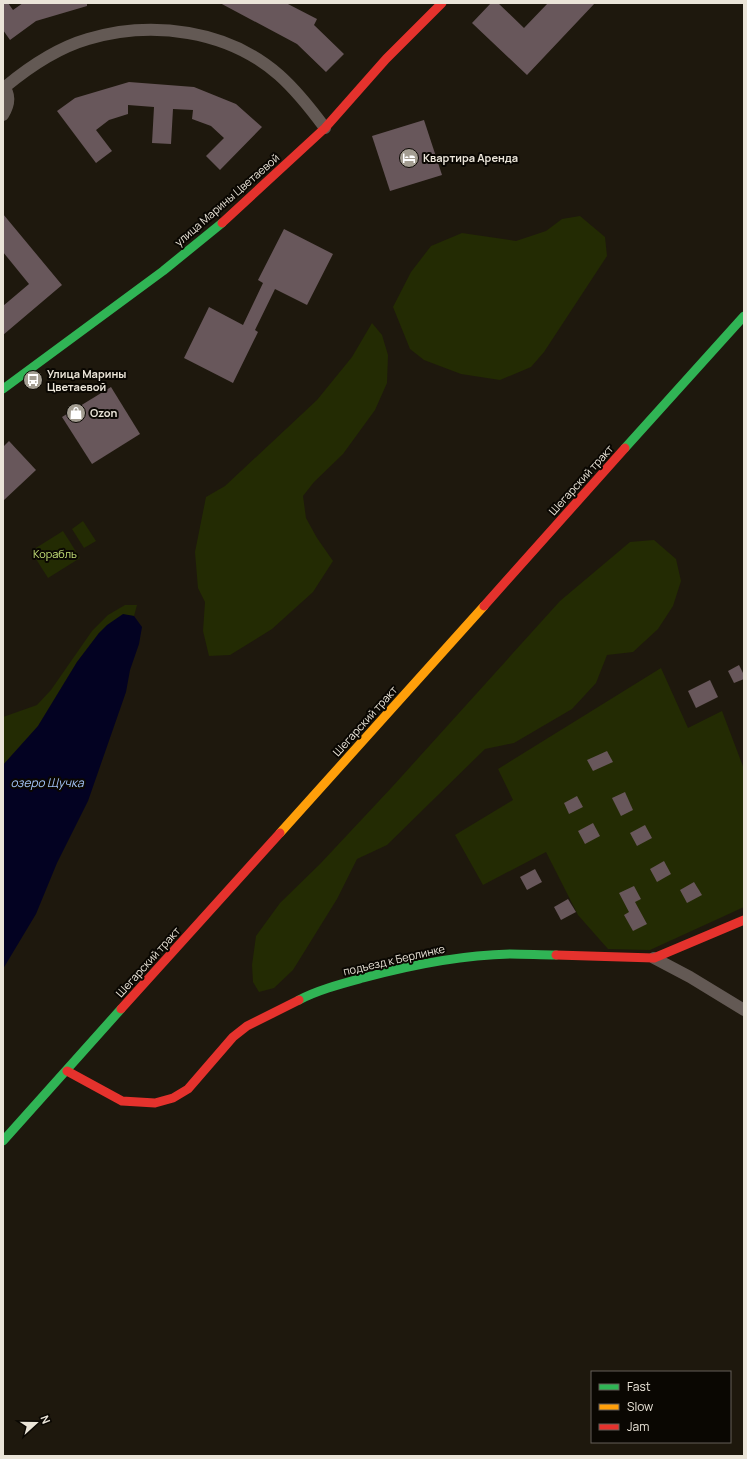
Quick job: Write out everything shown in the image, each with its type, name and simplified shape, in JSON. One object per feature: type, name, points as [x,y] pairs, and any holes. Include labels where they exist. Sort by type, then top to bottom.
[{"type":"street","name":"улица Марины Цветаевой","points":[[3,389],[168,267],[216,228],[325,128],[386,59],[442,3]]},
{"type":"street","points":[[3,115],[9,102],[8,94],[4,87],[38,62],[69,46],[87,39],[107,34],[144,29],[189,33],[206,37],[236,48],[265,65],[294,89],[325,128]]},
{"type":"street","name":"Шегарский тракт","points":[[3,1141],[744,316]]},
{"type":"street","points":[[654,958],[744,920]]},
{"type":"street","name":"подъезд к Берлинке","points":[[67,1071],[122,1101],[155,1103],[173,1098],[188,1089],[233,1037],[247,1026],[304,997],[344,983],[436,961],[476,956],[511,954],[654,958]]},
{"type":"street","points":[[654,958],[690,977],[744,1010]]},
{"type":"green space","points":[[580,216],[605,237],[607,256],[544,352],[531,367],[500,380],[461,374],[424,360],[410,349],[393,307],[411,272],[431,246],[462,233],[516,241],[546,231],[562,219]]},
{"type":"green space","points":[[372,323],[382,335],[388,355],[387,383],[375,410],[343,454],[314,482],[303,496],[306,518],[317,538],[333,561],[313,592],[272,629],[230,655],[209,656],[203,631],[205,602],[198,588],[195,552],[206,497],[225,486],[317,400],[352,357]]},
{"type":"green space","points":[[83,521],[96,541],[84,548],[72,529]]},
{"type":"green space","name":"Корабль","points":[[63,531],[80,558],[48,578],[31,551]]},
{"type":"green space","points":[[654,540],[676,559],[681,581],[673,606],[658,629],[633,652],[607,655],[596,683],[572,709],[514,743],[485,749],[387,845],[357,859],[337,899],[293,970],[274,988],[259,992],[253,982],[252,965],[256,936],[280,903],[320,864],[393,786],[560,601],[630,542]]},
{"type":"green space","points":[[125,605],[137,605],[134,616],[123,615],[99,633],[77,662],[38,726],[3,765],[3,717],[37,705],[51,690],[92,631],[108,615]]},
{"type":"green space","points":[[661,668],[688,728],[722,711],[744,769],[744,907],[650,950],[608,949],[578,915],[546,852],[483,885],[455,835],[513,800],[498,769]]},
{"type":"water","name":"озеро Щучка","points":[[123,614],[134,616],[142,627],[139,644],[130,670],[126,692],[88,801],[57,863],[36,914],[3,969],[3,765],[38,726],[77,662],[99,633],[107,625]]},
{"type":"building","points":[[3,3],[8,3],[13,10],[23,3],[87,3],[87,6],[36,21],[10,40],[3,30]]},
{"type":"building","points":[[220,3],[286,3],[317,19],[314,25],[344,54],[326,72],[297,44]]},
{"type":"building","points":[[491,3],[498,3],[524,28],[548,3],[595,3],[527,75],[472,23]]},
{"type":"building","points":[[129,82],[194,87],[236,104],[262,127],[220,170],[206,156],[224,138],[211,126],[192,119],[193,110],[173,109],[171,144],[152,143],[154,107],[128,105],[128,114],[109,120],[96,130],[112,151],[96,163],[57,111],[75,98]]},
{"type":"building","points":[[424,120],[442,175],[390,191],[372,136]]},
{"type":"building","points":[[3,214],[62,285],[3,335],[3,306],[29,284],[3,252]]},
{"type":"building","points":[[284,229],[333,254],[307,305],[275,289],[255,330],[258,332],[233,383],[184,358],[209,307],[243,325],[263,283],[258,280]]},
{"type":"building","points":[[111,387],[140,434],[92,464],[62,417]]},
{"type":"building","points":[[9,441],[36,470],[3,501],[3,447]]},
{"type":"building","points":[[739,665],[744,675],[744,679],[734,683],[728,671]]},
{"type":"building","points":[[710,680],[718,697],[696,708],[688,691]]},
{"type":"building","points":[[607,751],[613,762],[593,771],[587,760]]},
{"type":"building","points":[[625,792],[633,810],[621,816],[612,798]]},
{"type":"building","points":[[577,796],[583,807],[569,814],[564,803]]},
{"type":"building","points":[[593,823],[600,836],[585,844],[578,831]]},
{"type":"building","points":[[645,825],[652,838],[637,846],[630,833]]},
{"type":"building","points":[[664,861],[671,874],[657,882],[650,869]]},
{"type":"building","points":[[535,869],[542,882],[527,890],[520,877]]},
{"type":"building","points":[[694,882],[702,895],[687,903],[680,890]]},
{"type":"building","points":[[634,886],[641,899],[635,902],[647,924],[633,931],[624,915],[629,912],[619,893]]},
{"type":"building","points":[[568,899],[576,912],[561,920],[554,907]]},
{"type":"traffic: fast","points":[[3,389],[163,271],[222,223]]},
{"type":"traffic: fast","points":[[625,448],[744,316]]},
{"type":"traffic: fast","points":[[299,1000],[322,990],[381,973],[436,962],[473,956],[510,954],[556,955]]},
{"type":"traffic: fast","points":[[3,1141],[121,1009]]},
{"type":"traffic: slow","points":[[280,833],[484,606]]},
{"type":"traffic: jam","points":[[222,223],[325,128],[386,59],[442,3]]},
{"type":"traffic: jam","points":[[484,606],[625,448]]},
{"type":"traffic: jam","points":[[121,1009],[280,833]]},
{"type":"traffic: jam","points":[[556,955],[654,958],[744,920]]},
{"type":"traffic: jam","points":[[67,1071],[122,1101],[155,1103],[173,1098],[188,1089],[233,1037],[247,1026],[299,1000]]},
{"type":"place","name":"Квартира Аренда","points":[[409,158]]},
{"type":"place","name":"Улица Марины Цветаевой","points":[[33,380]]},
{"type":"place","name":"Ozon","points":[[76,413]]}]
